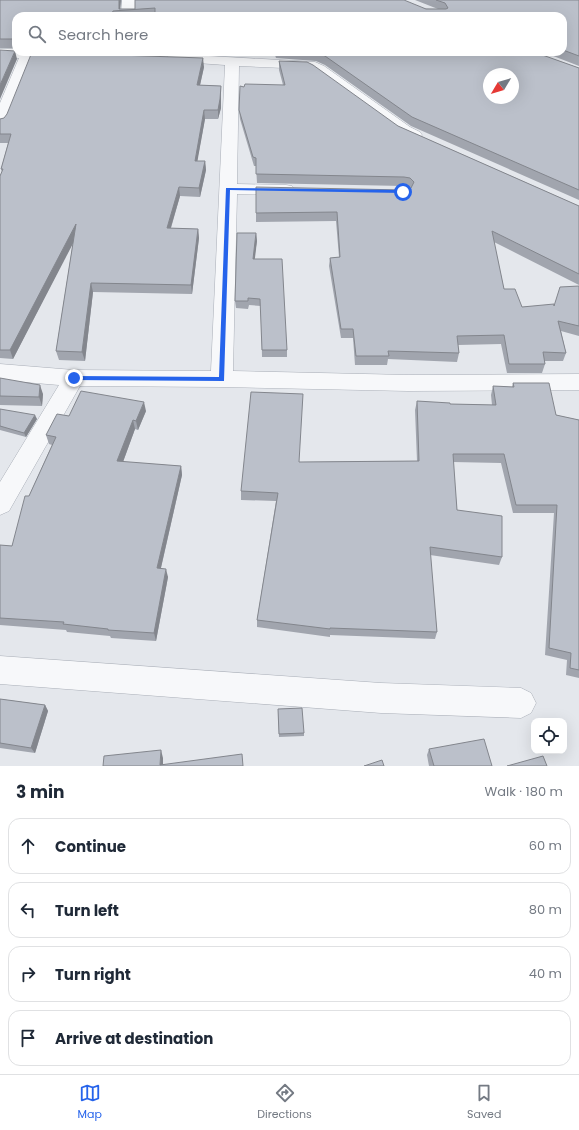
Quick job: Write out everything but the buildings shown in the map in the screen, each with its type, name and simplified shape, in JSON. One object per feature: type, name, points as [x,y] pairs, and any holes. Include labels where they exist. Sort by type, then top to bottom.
[{"type":"street","points":[[128,12],[129,0]]},
{"type":"street","points":[[0,53],[12,53]]},
{"type":"street","points":[[0,122],[27,56]]},
{"type":"street","points":[[164,58],[310,65],[319,69],[404,130],[425,140]]},
{"type":"street","points":[[222,379],[232,61]]},
{"type":"street","points":[[228,189],[300,190]]},
{"type":"street","points":[[0,372],[74,378],[222,379],[408,383],[579,382]]},
{"type":"street","points":[[0,504],[74,378]]},
{"type":"street","points":[[0,670],[381,698],[521,703]]},
{"type":"route","points":[[74,378],[222,379],[228,189],[403,192]]}]
